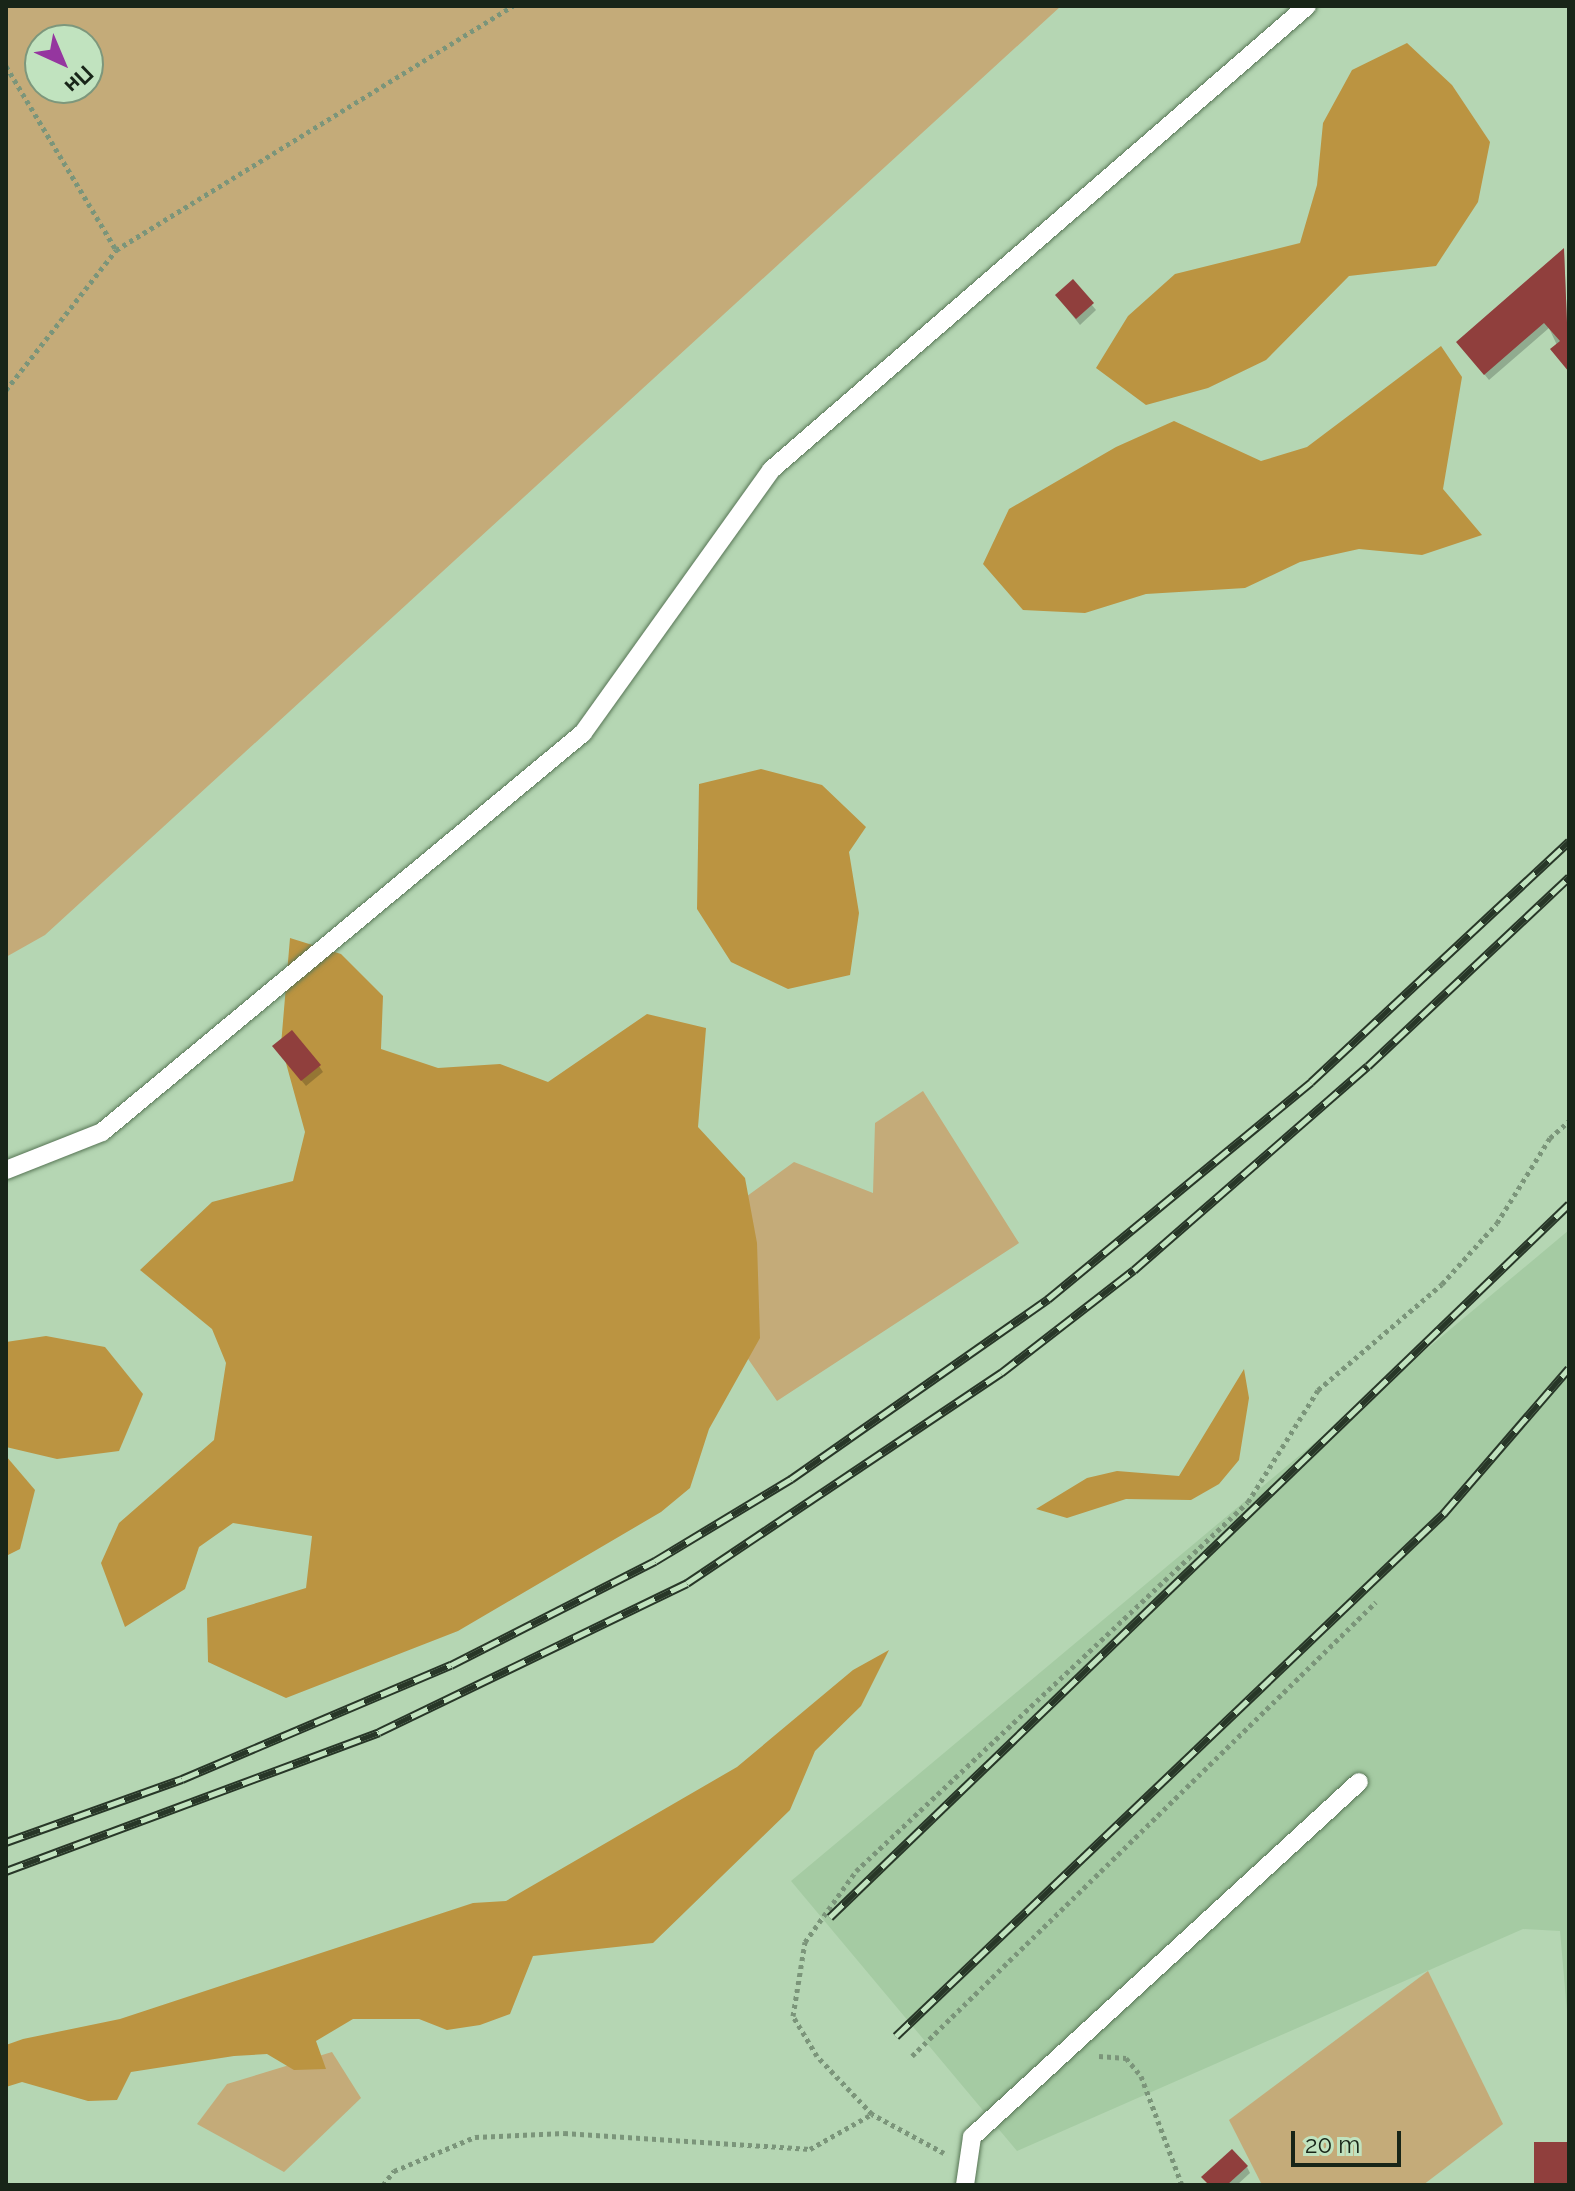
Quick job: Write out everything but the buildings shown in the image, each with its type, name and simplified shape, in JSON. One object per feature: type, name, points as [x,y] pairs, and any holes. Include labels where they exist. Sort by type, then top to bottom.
[{"type":"lane","points":[[6,1170],[102,1132],[583,733],[771,470],[1307,6]]},
{"type":"lane","points":[[965,2185],[972,2137],[1359,1782]]},
{"type":"path","points":[[6,390],[116,250],[513,6]]},
{"type":"path","points":[[6,66],[116,250]]},
{"type":"path","points":[[966,2165],[872,2114],[817,2056],[793,2016],[805,1942],[856,1871],[1248,1502],[1318,1390],[1442,1284],[1497,1223],[1550,1138],[1569,1121]]},
{"type":"path","points":[[912,2056],[1376,1602]]},
{"type":"path","points":[[1062,2054],[1126,2058],[1141,2076],[1182,2185]]},
{"type":"path","points":[[383,2185],[394,2171],[475,2137],[564,2133],[810,2149],[872,2114]]},
{"type":"shaded area","points":[[6,6],[1061,6],[45,935],[6,957]]},
{"type":"shaded area","points":[[1407,43],[1452,85],[1490,142],[1478,202],[1436,266],[1349,276],[1266,360],[1208,388],[1146,405],[1096,368],[1128,316],[1175,274],[1300,243],[1317,185],[1323,123],[1352,70]]},
{"type":"shaded area","points":[[1441,346],[1462,377],[1443,489],[1482,535],[1422,555],[1359,549],[1300,562],[1245,588],[1146,594],[1085,613],[1023,610],[983,564],[1009,509],[1116,447],[1174,421],[1261,461],[1307,447]]},
{"type":"shaded area","points":[[761,769],[822,785],[866,827],[849,852],[859,913],[850,975],[788,989],[731,962],[697,909],[699,784]]},
{"type":"shaded area","points":[[290,938],[341,954],[383,996],[381,1049],[438,1068],[500,1064],[548,1082],[647,1014],[706,1028],[698,1127],[745,1178],[757,1243],[760,1338],[709,1429],[690,1488],[661,1512],[458,1631],[286,1698],[208,1662],[207,1618],[306,1588],[312,1536],[233,1523],[199,1547],[185,1589],[125,1627],[101,1563],[119,1523],[214,1440],[226,1363],[212,1329],[140,1270],[212,1202],[293,1181],[305,1132],[281,1045]]},
{"type":"shaded area","points":[[923,1091],[1019,1243],[777,1401],[722,1321],[721,1215],[794,1162],[873,1193],[875,1123]]},
{"type":"shaded area","points":[[1569,1230],[1569,2034],[1560,1931],[1523,1929],[1017,2151],[791,1881]]},
{"type":"shaded area","points":[[46,1336],[105,1347],[143,1394],[119,1451],[57,1459],[6,1447],[6,1342]]},
{"type":"shaded area","points":[[1244,1369],[1249,1398],[1239,1460],[1219,1484],[1191,1500],[1126,1499],[1067,1518],[1036,1509],[1087,1478],[1117,1471],[1179,1476]]},
{"type":"shaded area","points":[[6,1456],[35,1490],[20,1549],[6,1556]]},
{"type":"shaded area","points":[[889,1650],[861,1706],[815,1751],[790,1810],[653,1943],[533,1956],[510,2014],[480,2025],[447,2030],[419,2019],[353,2019],[316,2041],[326,2069],[294,2070],[267,2054],[234,2056],[131,2072],[117,2100],[88,2101],[22,2082],[6,2087],[6,2045],[120,2019],[473,1903],[506,1901],[737,1767],[853,1670]]},
{"type":"shaded area","points":[[1428,1971],[1503,2124],[1423,2185],[1262,2185],[1229,2120]]},
{"type":"shaded area","points":[[332,2052],[361,2098],[284,2172],[197,2124],[227,2084]]},
{"type":"railway","points":[[6,1842],[182,1779],[451,1665],[655,1561],[791,1479],[1048,1299],[1311,1082],[1569,841]]},
{"type":"railway","points":[[6,1871],[379,1732],[687,1583],[1001,1373],[1134,1270],[1368,1066],[1569,877]]},
{"type":"railway","points":[[830,1917],[1569,1204]]},
{"type":"railway","points":[[896,2036],[1444,1513],[1569,1368]]}]
